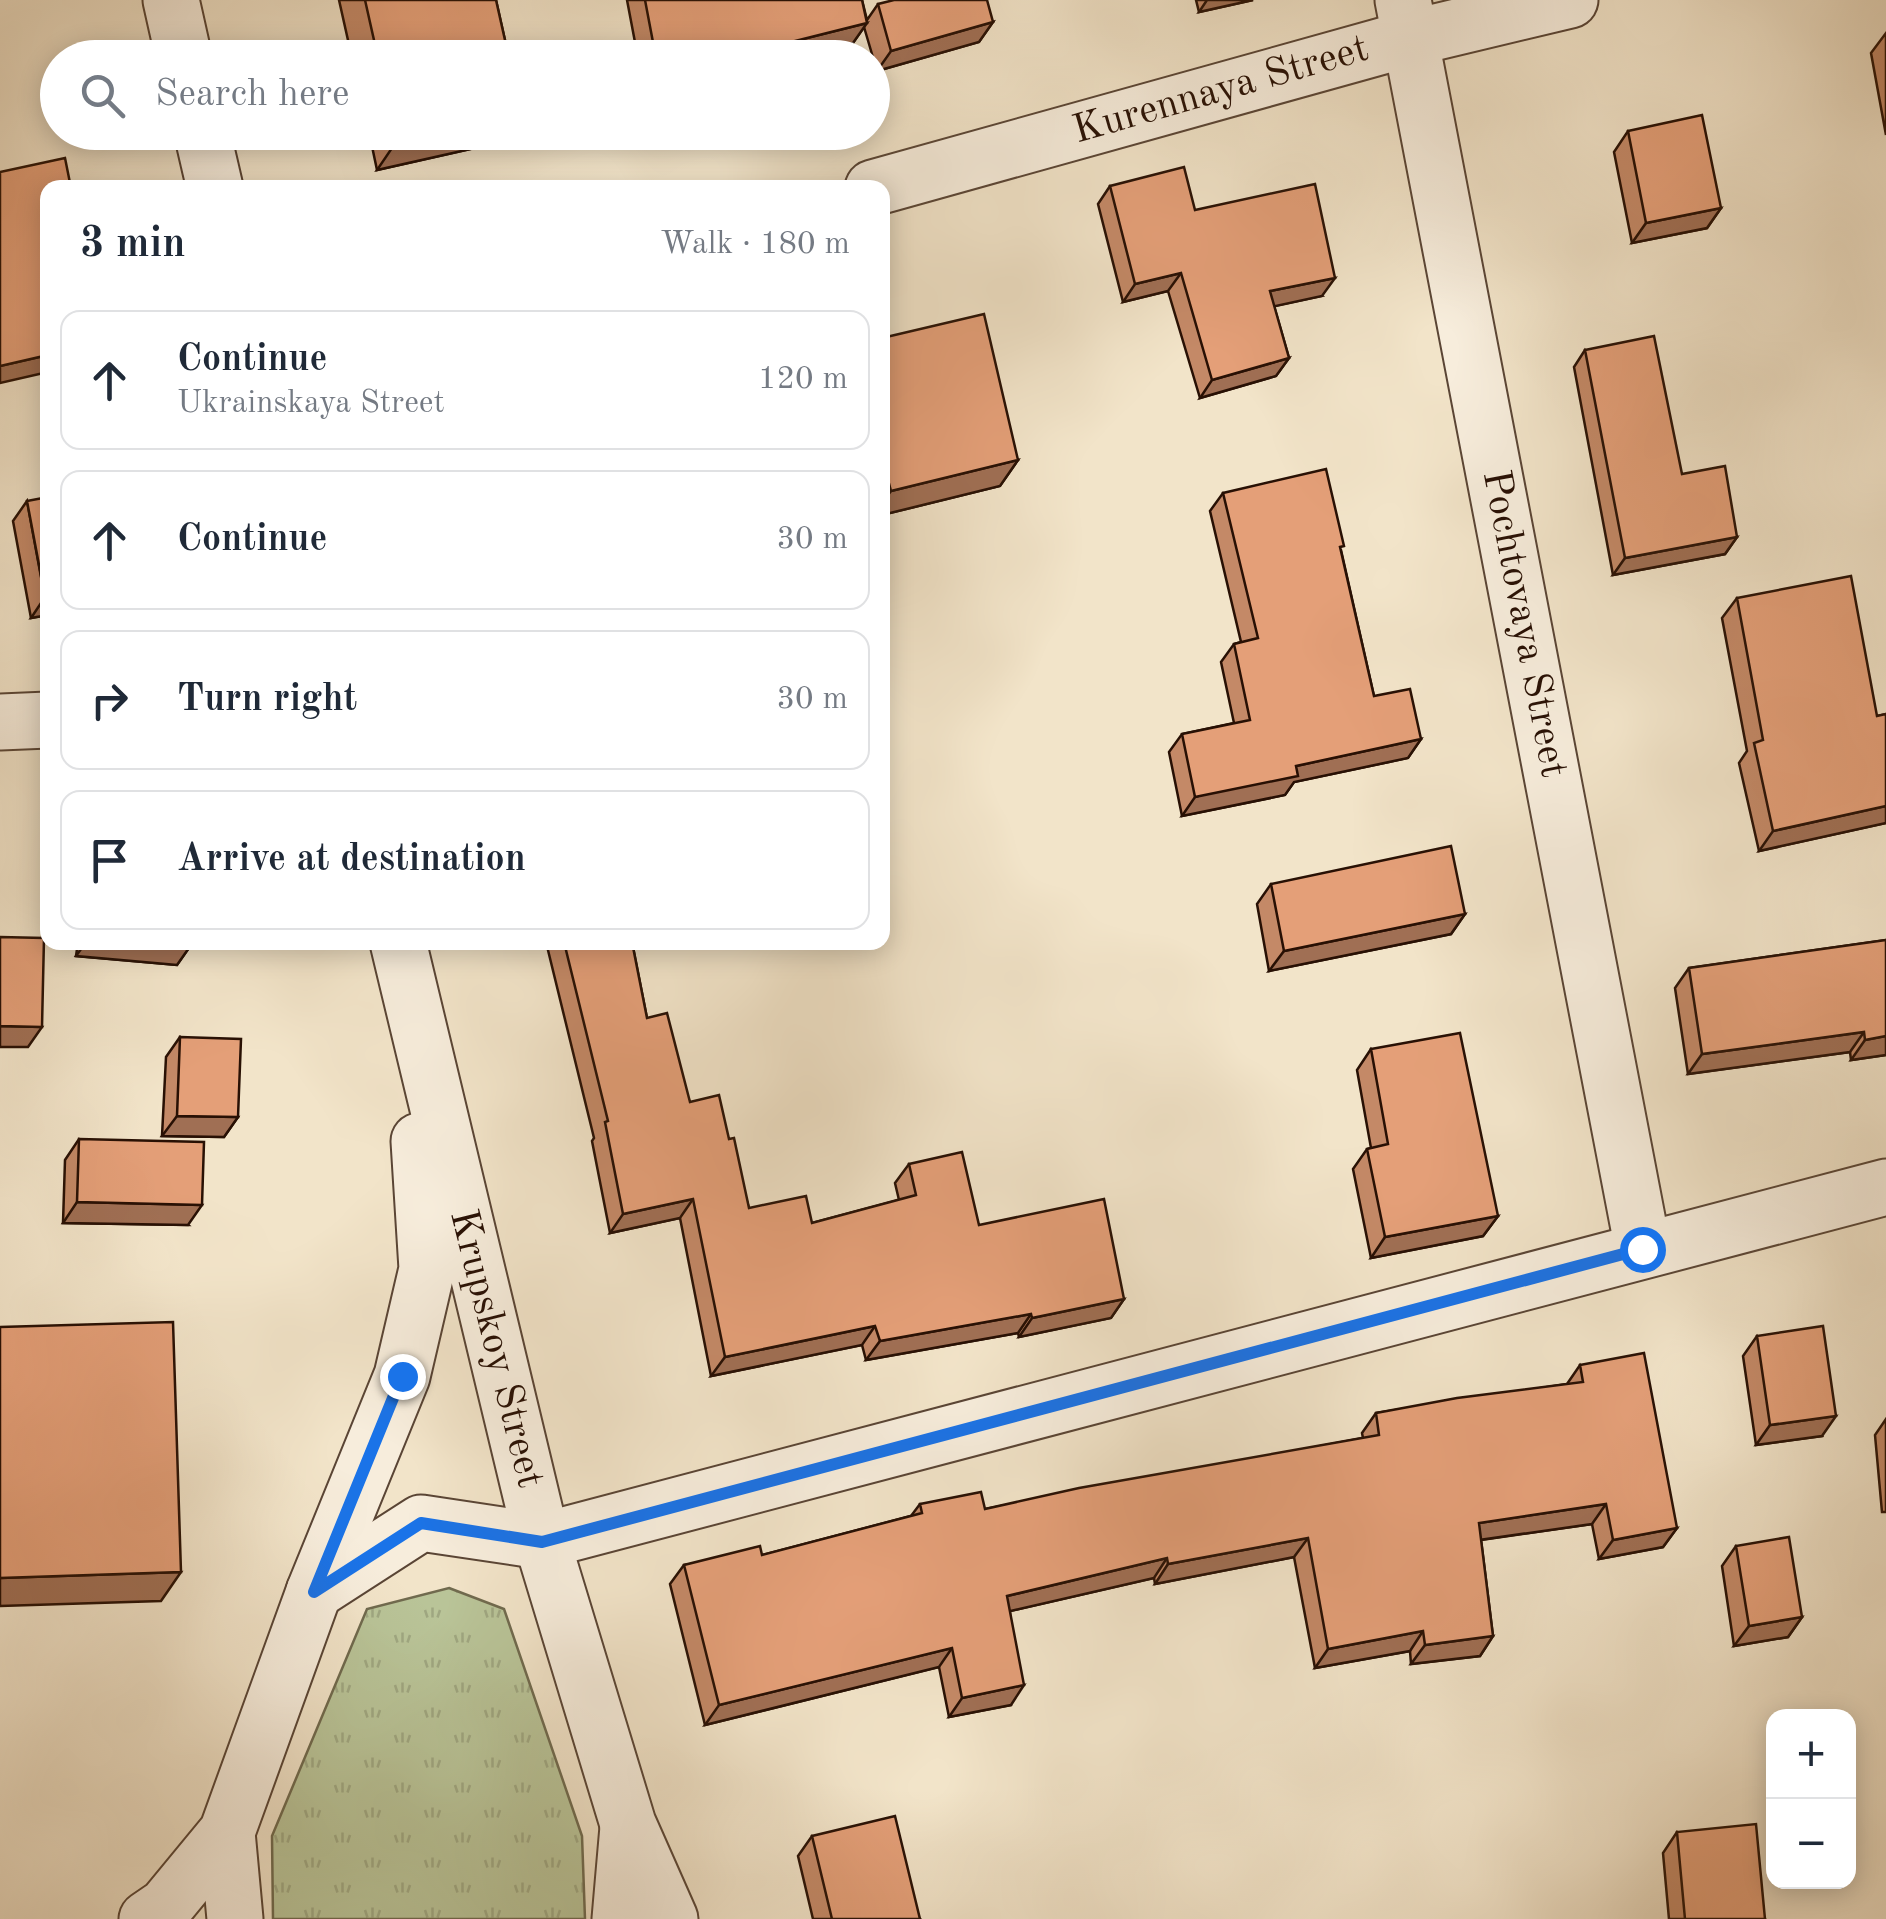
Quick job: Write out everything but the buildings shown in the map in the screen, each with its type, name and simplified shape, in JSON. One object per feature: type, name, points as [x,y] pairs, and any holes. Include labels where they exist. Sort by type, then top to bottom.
[{"type":"street","points":[[171,0],[180,40]]},
{"type":"street","name":"Kurennaya Street","points":[[890,183],[1407,19],[1570,0]]},
{"type":"street","name":"Pochtovaya Street","points":[[1407,19],[1642,1249]]},
{"type":"street","points":[[206,150],[213,180]]},
{"type":"street","points":[[0,722],[40,720]]},
{"type":"street","points":[[147,1919],[166,1906],[227,1832],[314,1592],[402,1376],[427,1270],[404,968]]},
{"type":"street","name":"Krupskoy Street","points":[[404,968],[542,1542],[628,1824],[670,1919]]},
{"type":"street","points":[[314,1592],[421,1523],[542,1542],[1886,1186]]},
{"type":"street","points":[[620,1919],[628,1824]]},
{"type":"street","points":[[227,1832],[235,1919]]},
{"type":"green space","points":[[449,1588],[504,1609],[582,1836],[585,1919],[273,1919],[272,1836],[367,1609]]},
{"type":"route","points":[[402,1376],[314,1592],[421,1523],[542,1542],[1642,1249]]}]
